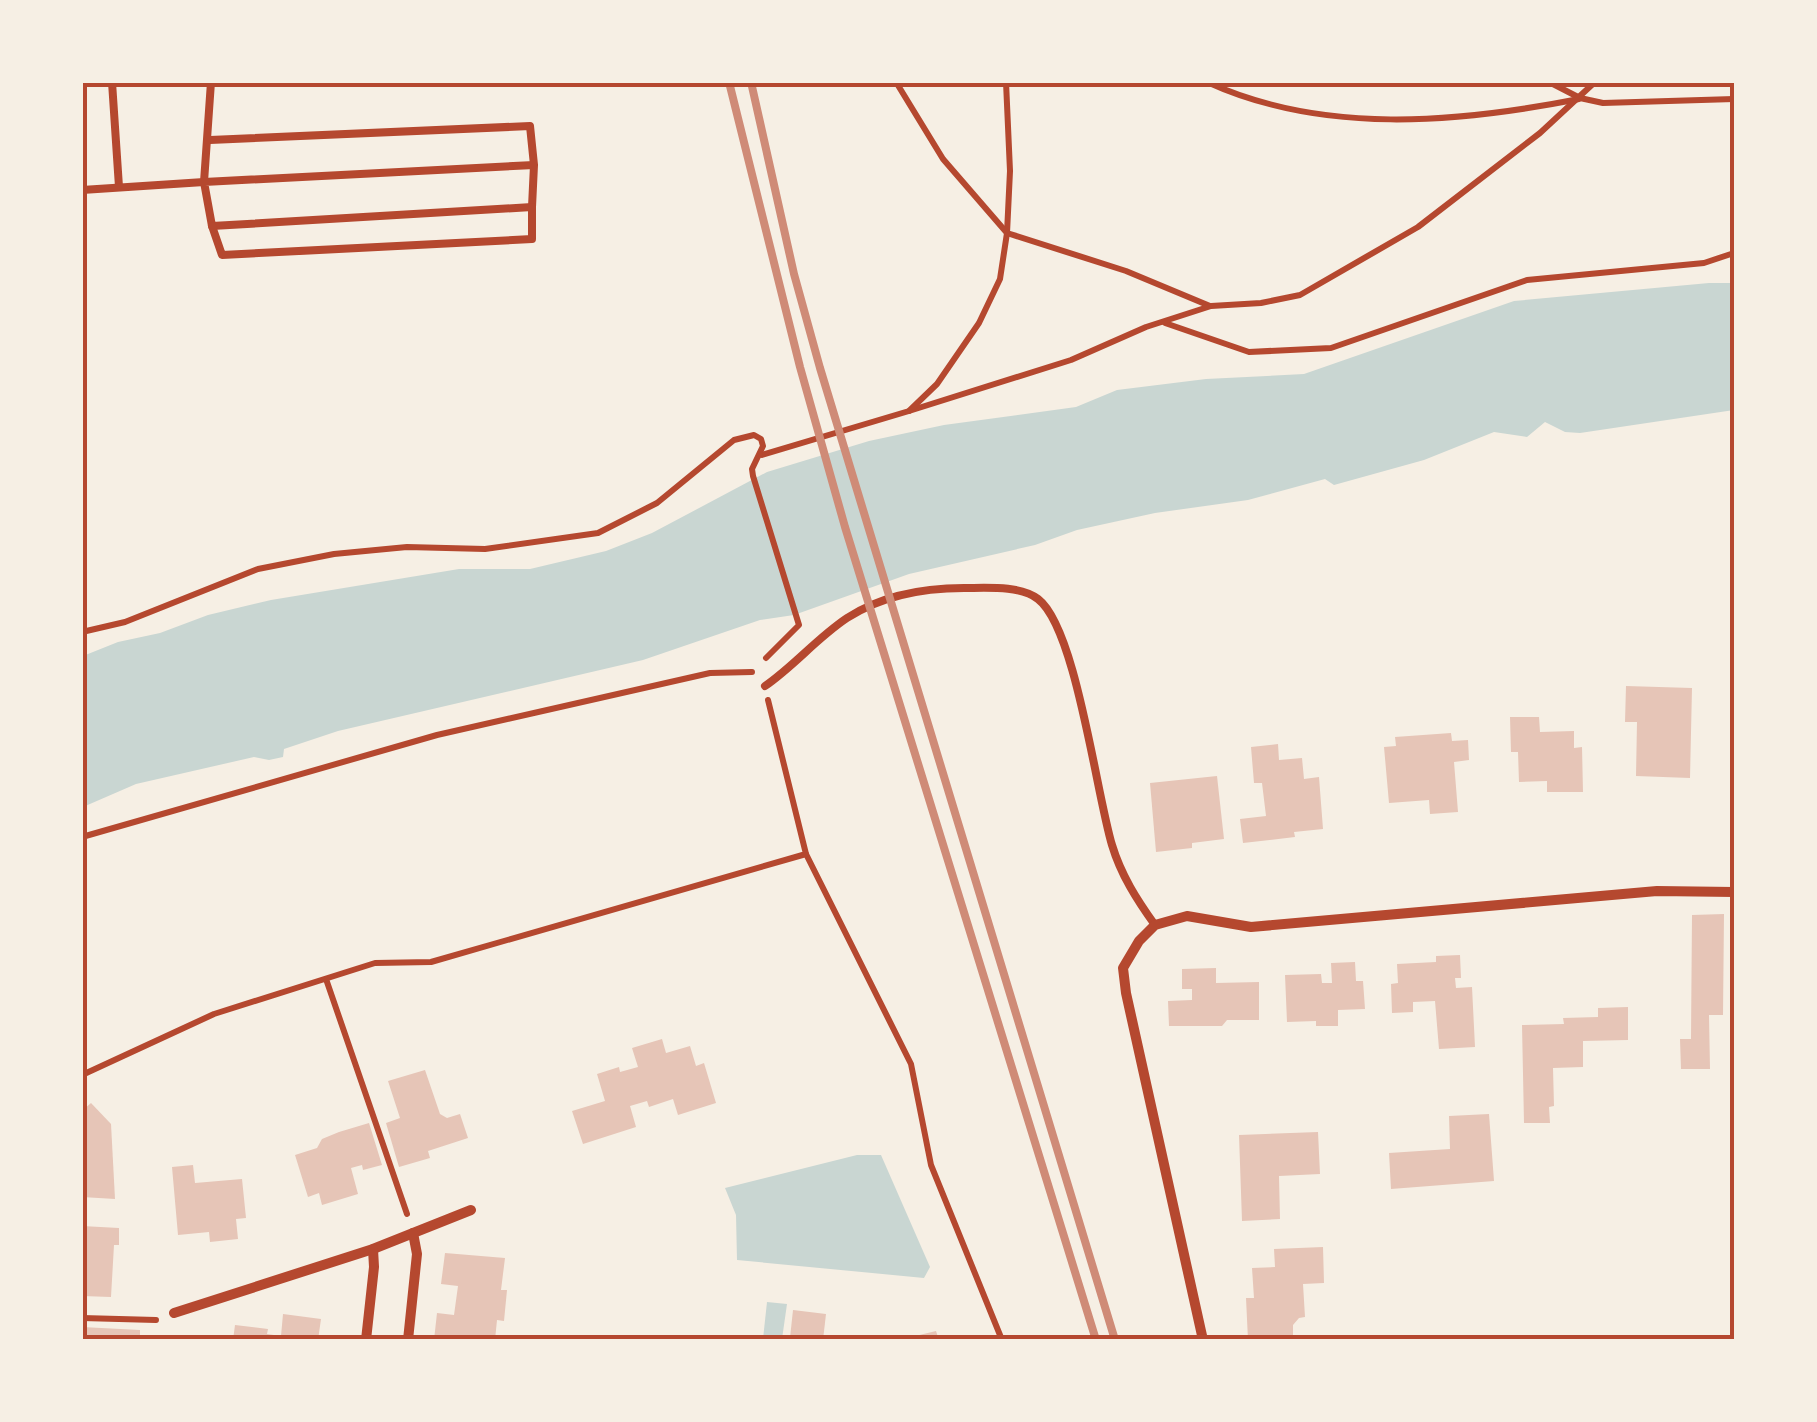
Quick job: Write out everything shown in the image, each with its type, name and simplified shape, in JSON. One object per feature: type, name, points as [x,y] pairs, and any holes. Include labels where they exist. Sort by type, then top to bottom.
[{"type":"street","points":[[1203,1340],[1126,993],[1124,968],[1139,941],[1155,925],[1187,916],[1250,927],[1658,892],[1734,892]]},
{"type":"street","points":[[174,1312],[373,1249],[471,1210]]},
{"type":"street","points":[[408,1340],[417,1254],[414,1233]]},
{"type":"street","points":[[366,1340],[373,1249]]},
{"type":"lane","points":[[112,82],[118,187]]},
{"type":"lane","points":[[210,140],[530,126],[534,164],[532,240],[222,256],[204,182],[212,82]]},
{"type":"lane","points":[[82,190],[534,164]]},
{"type":"lane","points":[[212,226],[532,207]]},
{"type":"lane","points":[[764,686],[793,667],[848,618],[897,595],[941,588],[990,588],[1020,591],[1038,599],[1058,626],[1070,658],[1113,849],[1137,901],[1155,925]]},
{"type":"path","points":[[896,82],[943,159],[1007,233],[1126,270],[1211,306]]},
{"type":"path","points":[[909,411],[937,384],[978,323],[1000,279],[1010,171],[1006,82]]},
{"type":"path","points":[[1207,82],[1299,112],[1387,120],[1508,113],[1580,98]]},
{"type":"path","points":[[1549,82],[1580,98],[1603,103],[1734,99]]},
{"type":"path","points":[[761,455],[1072,360],[1211,306],[1261,303],[1300,295],[1376,254],[1474,186],[1595,82]]},
{"type":"path","points":[[1163,322],[1250,352],[1331,348],[1527,280],[1704,263],[1734,253]]},
{"type":"path","points":[[82,632],[125,622],[258,569],[334,554],[406,547],[485,549],[598,533],[658,503],[734,440],[754,435],[761,439],[761,455],[752,469],[753,476],[800,624],[766,658],[763,671],[710,673],[438,735],[82,838]]},
{"type":"path","points":[[764,686],[806,854],[911,1064],[931,1164],[1002,1340]]},
{"type":"path","points":[[82,1076],[214,1014],[326,978],[375,964],[431,962],[806,854]]},
{"type":"path","points":[[326,978],[414,1233]]},
{"type":"path","points":[[82,1318],[163,1320],[174,1312]]},
{"type":"shaded area","points":[[1734,283],[1734,410],[1580,433],[1565,432],[1545,422],[1527,437],[1494,432],[1424,460],[1334,485],[1325,479],[1248,500],[1155,513],[1077,530],[1035,545],[909,574],[794,615],[760,620],[643,660],[338,731],[284,749],[283,757],[254,757],[136,784],[83,807],[83,656],[118,642],[271,600],[459,569],[530,569],[606,551],[652,533],[767,472],[869,441],[944,425],[1076,407],[1117,390],[1206,379],[1304,374],[1514,301]]},
{"type":"shaded area","points":[[857,1155],[881,1155],[930,1267],[924,1278],[737,1260],[736,1215],[725,1188]]},
{"type":"shaded area","points":[[767,1302],[787,1304],[782,1339],[763,1339]]},
{"type":"building","points":[[1626,686],[1692,688],[1690,778],[1636,776],[1637,722],[1625,722]]},
{"type":"building","points":[[1510,717],[1539,717],[1540,732],[1574,731],[1574,748],[1582,747],[1583,792],[1547,792],[1547,781],[1519,782],[1518,752],[1511,752]]},
{"type":"building","points":[[1451,733],[1452,741],[1468,740],[1469,760],[1454,762],[1458,812],[1430,814],[1429,800],[1389,803],[1384,747],[1396,746],[1395,737]]},
{"type":"building","points":[[1278,744],[1279,760],[1302,758],[1304,779],[1319,777],[1323,829],[1294,832],[1295,837],[1243,843],[1240,819],[1266,816],[1262,783],[1254,783],[1251,747]]},
{"type":"building","points":[[1217,776],[1224,839],[1156,852],[1150,783]]},
{"type":"building","points":[[1724,914],[1723,1015],[1709,1015],[1710,1069],[1681,1069],[1680,1039],[1691,1039],[1692,915]]},
{"type":"building","points":[[1460,955],[1461,978],[1455,978],[1456,988],[1472,987],[1475,1047],[1439,1049],[1435,1001],[1413,1002],[1413,1012],[1392,1013],[1391,984],[1398,983],[1397,964],[1436,962],[1436,956]]},
{"type":"building","points":[[1355,962],[1356,981],[1363,981],[1365,1009],[1338,1010],[1338,1026],[1316,1026],[1316,1021],[1287,1022],[1285,975],[1321,974],[1322,983],[1332,983],[1331,963]]},
{"type":"building","points":[[1216,968],[1216,983],[1259,982],[1259,1020],[1227,1020],[1222,1026],[1169,1026],[1168,1001],[1192,1000],[1192,989],[1182,989],[1182,969]]},
{"type":"building","points":[[1628,1007],[1628,1040],[1583,1041],[1583,1067],[1553,1068],[1554,1106],[1549,1107],[1550,1123],[1524,1123],[1522,1025],[1564,1024],[1563,1018],[1598,1017],[1598,1008]]},
{"type":"building","points":[[662,1039],[666,1053],[690,1046],[696,1066],[704,1063],[716,1103],[678,1115],[673,1099],[649,1107],[647,1101],[630,1106],[636,1127],[583,1144],[572,1111],[605,1101],[597,1074],[619,1067],[620,1072],[638,1067],[632,1048]]},
{"type":"building","points":[[425,1070],[440,1114],[447,1118],[460,1114],[468,1138],[428,1151],[430,1158],[399,1167],[386,1123],[400,1118],[388,1081]]},
{"type":"building","points":[[91,1103],[111,1124],[115,1199],[82,1197],[82,1111]]},
{"type":"building","points":[[1489,1114],[1494,1181],[1391,1189],[1389,1153],[1450,1149],[1449,1116]]},
{"type":"building","points":[[369,1123],[382,1165],[363,1170],[362,1165],[351,1168],[358,1194],[322,1205],[319,1193],[308,1197],[295,1155],[317,1148],[322,1139]]},
{"type":"building","points":[[1318,1132],[1320,1174],[1279,1176],[1280,1219],[1242,1221],[1239,1135]]},
{"type":"building","points":[[193,1165],[195,1183],[242,1179],[246,1218],[236,1219],[238,1239],[210,1242],[209,1232],[178,1235],[172,1167]]},
{"type":"building","points":[[82,1226],[119,1228],[119,1245],[114,1245],[111,1297],[82,1296]]},
{"type":"building","points":[[1323,1247],[1324,1283],[1303,1284],[1305,1317],[1293,1325],[1293,1340],[1248,1340],[1246,1298],[1254,1298],[1252,1268],[1275,1267],[1274,1249]]},
{"type":"building","points":[[445,1253],[505,1258],[501,1290],[507,1290],[504,1321],[497,1320],[495,1340],[434,1340],[437,1313],[454,1315],[458,1286],[441,1284]]},
{"type":"building","points":[[793,1310],[826,1314],[823,1340],[790,1338]]},
{"type":"building","points":[[283,1314],[321,1319],[318,1340],[233,1340],[235,1325],[268,1329],[267,1334],[281,1336]]},
{"type":"building","points":[[82,1327],[140,1330],[140,1340],[82,1340]]},
{"type":"building","points":[[936,1331],[939,1340],[907,1340],[907,1338]]},
{"type":"railway","points":[[729,82],[800,367],[845,527],[1096,1340]]},
{"type":"railway","points":[[751,82],[794,274],[820,368],[1115,1340]]}]
